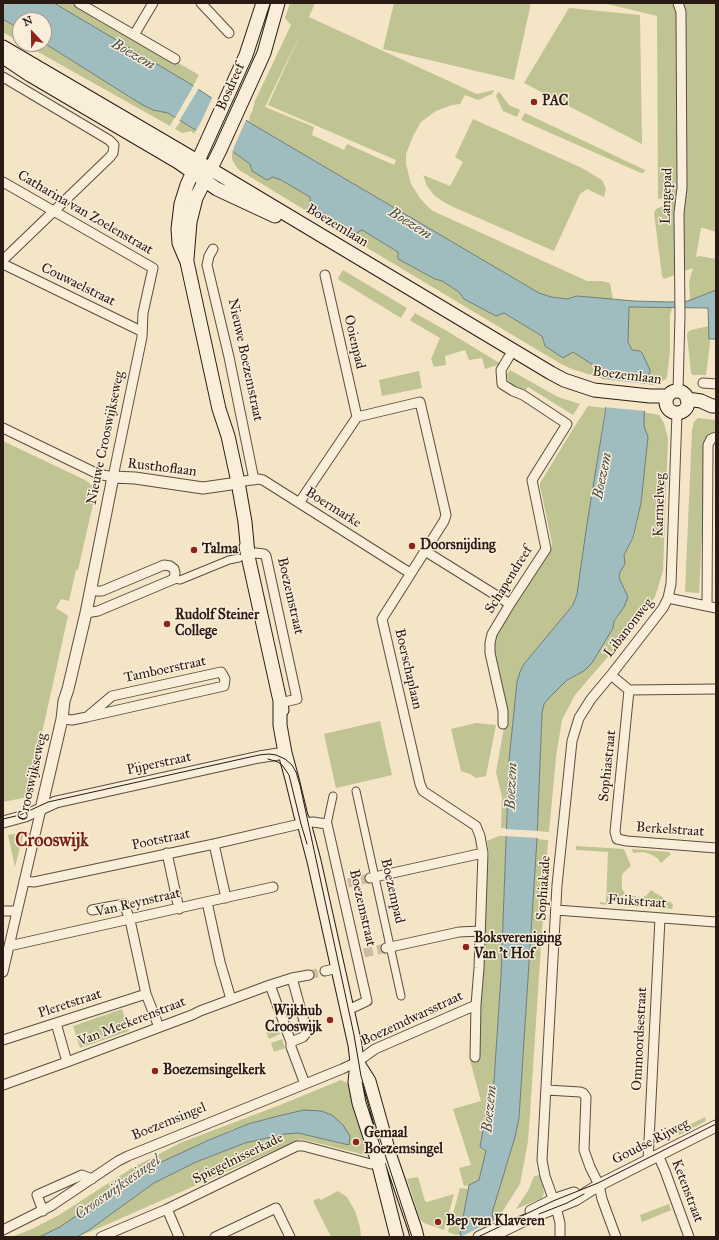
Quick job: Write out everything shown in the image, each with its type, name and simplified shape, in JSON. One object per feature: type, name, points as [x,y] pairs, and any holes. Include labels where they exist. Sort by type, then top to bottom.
[{"type":"main road","name":"Bosdreef","points":[[195,167],[246,55],[263,3]]},
{"type":"main road","name":"Bosdreef","points":[[204,181],[220,150],[264,53],[278,3]]},
{"type":"main road","name":"Boezemlaan","points":[[3,47],[195,167],[204,181],[217,189],[281,219],[561,385],[584,393],[677,402],[701,401],[714,406]]},
{"type":"main road","name":"Boezemlaan","points":[[3,57],[30,75],[178,162],[195,167],[210,168],[551,373],[602,394]]},
{"type":"main road","points":[[195,167],[181,204],[179,216],[179,244],[187,262],[219,409],[228,436],[234,483],[245,522],[244,556],[280,703],[280,725],[289,752],[292,779],[314,861],[331,970],[348,1010],[357,1062],[355,1082],[359,1103],[378,1162],[397,1236]]},
{"type":"main road","points":[[187,262],[190,222],[196,198],[204,181]]},
{"type":"main road","points":[[357,1062],[369,1081],[390,1156],[418,1234]]},
{"type":"street","points":[[79,3],[176,59]]},
{"type":"street","points":[[134,35],[152,3]]},
{"type":"street","points":[[201,3],[229,32]]},
{"type":"street","name":"Langepad","points":[[677,402],[680,362],[680,213],[682,188],[681,12],[678,3]]},
{"type":"street","points":[[3,77],[109,140],[114,146],[113,153],[110,157],[3,260]]},
{"type":"street","name":"Catharina van Zoelenstraat","points":[[3,182],[153,268]]},
{"type":"street","name":"Nieuwe Boezemstraat","points":[[213,249],[209,256],[207,265],[254,480]]},
{"type":"street","name":"Couwaelstraat","points":[[3,264],[141,331]]},
{"type":"street","name":"Nieuwe Crooswijkseweg","points":[[86,613],[142,337],[141,331],[143,313],[153,268]]},
{"type":"street","name":"Ooienpad","points":[[324,274],[357,417]]},
{"type":"street","name":"Schapendreef","points":[[503,724],[503,711],[490,653],[490,643],[492,634],[546,549],[532,480],[567,424],[523,395],[502,384],[500,370],[510,355]]},
{"type":"street","points":[[703,383],[716,384]]},
{"type":"street","name":"Boerschaplaan","points":[[357,417],[420,402],[446,515],[426,551],[410,573],[382,619],[420,784],[423,791],[476,826],[480,836],[483,853]]},
{"type":"street","name":"Karmelweg","points":[[668,598],[671,584],[677,402]]},
{"type":"street","points":[[299,503],[357,417]]},
{"type":"street","name":"Rusthoflaan","points":[[3,428],[98,474],[203,488],[234,483]]},
{"type":"street","points":[[706,606],[708,445],[711,439],[716,437]]},
{"type":"street","name":"Boermarke","points":[[234,483],[261,479],[263,480],[410,573]]},
{"type":"street","points":[[426,551],[510,604]]},
{"type":"street","points":[[86,613],[98,612],[174,578],[180,580],[229,560],[244,556]]},
{"type":"street","points":[[90,591],[102,591],[164,565],[170,566],[174,569],[174,578]]},
{"type":"street","name":"Libanonweg","points":[[611,675],[663,608],[668,598],[716,608]]},
{"type":"street","name":"Crooswijkseweg","points":[[3,972],[62,718],[64,700],[86,613]]},
{"type":"street","name":"Tamboerstraat","points":[[62,718],[72,720],[87,717],[224,686],[225,679],[220,672],[112,696],[87,717]]},
{"type":"street","points":[[611,675],[629,690],[716,689]]},
{"type":"street","name":"Sophiakade","points":[[560,1237],[560,1222],[545,1176],[543,1165],[557,885],[572,741],[580,718],[591,699],[611,675]]},
{"type":"street","name":"Sophiastraat","points":[[622,840],[617,839],[615,832],[629,690]]},
{"type":"street","name":"Pijperstraat","points":[[3,822],[25,816],[56,802],[259,757],[289,752]]},
{"type":"street","name":"Boezempad","points":[[356,791],[388,947],[401,996]]},
{"type":"street","points":[[304,823],[313,822],[327,824],[332,796]]},
{"type":"street","name":"Pootstraat","points":[[24,881],[34,882],[214,844],[304,823]]},
{"type":"street","name":"Boezemstraat","points":[[327,824],[345,884],[360,953],[367,1001],[348,1010]]},
{"type":"street","name":"Berkelstraat","points":[[622,840],[716,848]]},
{"type":"street","points":[[214,844],[226,898]]},
{"type":"street","points":[[167,853],[178,909]]},
{"type":"street","points":[[373,878],[483,853],[479,968],[476,1005]]},
{"type":"street","name":"Van Reynstraat","points":[[9,946],[273,887]]},
{"type":"street","points":[[207,902],[220,962],[232,999]]},
{"type":"street","points":[[92,910],[124,904],[130,920],[146,994],[159,1027]]},
{"type":"street","name":"Fuikstraat","points":[[556,910],[716,922]]},
{"type":"street","points":[[3,911],[17,911]]},
{"type":"street","name":"Ommoordsestraat","points":[[648,1161],[660,918]]},
{"type":"street","points":[[388,947],[458,932],[480,931]]},
{"type":"street","name":"Van Meekerenstraat","points":[[3,1084],[67,1062],[270,985],[292,978],[309,975]]},
{"type":"street","points":[[291,1042],[303,1037],[307,1032],[292,978]]},
{"type":"street","points":[[270,985],[305,1084]]},
{"type":"street","name":"Pleretstraat","points":[[3,1040],[146,994]]},
{"type":"street","name":"Boezemdwarsstraat","points":[[357,1062],[375,1049],[476,1005],[475,1057]]},
{"type":"street","points":[[56,1024],[67,1062]]},
{"type":"street","name":"Boezemsingel","points":[[3,1230],[42,1211],[128,1156],[357,1062]]},
{"type":"street","points":[[547,1090],[583,1093],[586,1097],[584,1150],[599,1185],[616,1237]]},
{"type":"street","name":"Goudse Rijweg","points":[[479,1237],[495,1233],[554,1204],[578,1198],[599,1185],[716,1126]]},
{"type":"street","name":"Spiegelnisserkade","points":[[102,1237],[166,1209],[297,1146],[303,1146],[371,1164],[378,1162]]},
{"type":"street","name":"Ketenstraat","points":[[658,1155],[690,1237]]},
{"type":"street","points":[[378,1162],[390,1156]]},
{"type":"street","points":[[42,1211],[37,1195],[82,1175],[92,1179]]},
{"type":"street","points":[[215,1237],[276,1208],[290,1237]]},
{"type":"street","points":[[166,1209],[179,1237]]},
{"type":"green space","points":[[54,3],[75,3],[199,75],[193,86]]},
{"type":"green space","points":[[290,3],[315,3],[309,17],[477,94],[494,90],[492,94],[478,100],[465,95],[460,104],[452,105],[436,111],[421,122],[413,136],[406,154],[406,164],[411,184],[420,198],[433,211],[587,281],[601,281],[610,283],[613,299],[577,296],[567,299],[551,297],[539,293],[249,122],[255,101],[291,25],[285,18]],"holes":[[[302,30],[268,105],[396,160],[394,165],[347,144],[344,150],[312,135],[314,127],[265,107]]]},
{"type":"green space","points":[[394,3],[531,3],[514,80],[383,49]]},
{"type":"green space","points":[[603,3],[716,3],[716,232],[701,228],[696,257],[700,256],[716,259],[716,290],[688,301],[690,298],[689,282],[693,268],[664,279],[662,276],[654,213],[656,209],[690,194],[658,199],[657,16]]},
{"type":"green space","points":[[569,8],[640,15],[642,144],[524,83]]},
{"type":"green space","points":[[3,19],[12,24],[12,37],[3,32]]},
{"type":"green space","points":[[52,48],[141,104],[168,113],[175,117],[170,126],[38,52],[52,52]]},
{"type":"green space","points":[[498,92],[509,105],[520,110],[517,117],[503,111],[496,96]]},
{"type":"green space","points":[[525,113],[645,170],[644,173],[521,120]]},
{"type":"green space","points":[[473,119],[582,168],[602,180],[606,189],[604,197],[587,189],[580,194],[554,251],[451,206],[434,195],[427,186],[423,175],[450,186],[463,162],[455,157]]},
{"type":"green space","points":[[181,121],[196,130],[194,134],[191,131],[182,133],[175,129]]},
{"type":"green space","points":[[232,151],[250,164],[310,197],[310,207],[353,235],[362,230],[398,252],[398,259],[435,279],[442,281],[459,292],[465,299],[496,316],[504,313],[542,336],[545,346],[563,358],[573,352],[596,367],[604,379],[561,364],[239,170],[232,159]]},
{"type":"green space","points":[[343,270],[407,308],[401,318],[339,280],[338,278]]},
{"type":"green space","points":[[629,306],[672,308],[670,315],[670,351],[667,377],[656,384],[651,385],[645,383],[644,378],[650,373],[640,351],[632,350],[628,342]]},
{"type":"green space","points":[[415,313],[501,364],[485,369],[482,358],[469,360],[465,350],[445,356],[446,365],[434,367],[431,359],[440,338],[410,320]]},
{"type":"green space","points":[[709,326],[710,343],[706,375],[693,375],[691,373],[687,335],[691,330]]},
{"type":"green space","points":[[510,370],[558,397],[580,404],[573,415],[528,387],[526,390],[516,388],[510,384],[511,383],[508,380],[507,374]]},
{"type":"green space","points":[[419,371],[422,388],[382,396],[379,380]]},
{"type":"green space","points":[[588,406],[605,408],[577,594],[573,605],[524,664],[517,682],[509,760],[506,828],[501,828],[502,797],[496,772],[506,716],[494,651],[494,640],[551,551],[552,543],[540,483]]},
{"type":"green space","points":[[643,412],[659,415],[664,423],[668,439],[663,571],[655,597],[612,652],[575,695],[562,720],[556,757],[549,832],[537,831],[542,713],[544,704],[567,680],[584,671],[592,663],[613,628],[614,621],[618,617],[623,586],[619,578],[620,572],[625,564],[624,555],[634,538],[641,503],[648,437],[643,426]]},
{"type":"green space","points":[[698,418],[716,420],[716,432],[707,438],[699,593],[685,592],[692,430],[694,422]]},
{"type":"green space","points":[[3,441],[85,480],[94,487],[96,491],[78,570],[76,570],[69,601],[61,599],[56,608],[68,616],[28,796],[3,802]]},
{"type":"green space","points":[[380,721],[392,775],[336,788],[324,734]]},
{"type":"green space","points":[[476,723],[496,725],[486,776],[476,778],[461,771],[451,729]]},
{"type":"green space","points":[[24,832],[15,867],[8,835]]},
{"type":"green space","points":[[499,836],[506,836],[501,976],[492,1111],[491,1113],[487,1113],[480,1148],[486,1151],[479,1180],[464,1186],[459,1168],[471,1165],[453,1109],[481,1101],[470,1060],[477,1054],[487,864],[489,854],[487,841]]},
{"type":"green space","points":[[537,839],[548,840],[528,1141],[520,1184],[499,1217],[494,1219],[492,1213],[515,1137],[519,1118]]},
{"type":"green space","points":[[576,846],[624,849],[631,866],[622,875],[622,889],[625,893],[611,905],[600,904],[600,902],[606,903],[608,852],[576,850]]},
{"type":"green space","points":[[632,849],[669,852],[671,854],[661,863],[657,858],[650,854],[643,852],[633,853]]},
{"type":"green space","points":[[651,890],[673,904],[672,909],[625,906],[631,895],[637,897],[646,896]]},
{"type":"green space","points":[[122,1009],[129,1031],[80,1048],[73,1026]]},
{"type":"green space","points":[[277,1026],[280,1034],[269,1039],[266,1031]]},
{"type":"green space","points":[[282,1039],[285,1048],[274,1052],[271,1043]]},
{"type":"green space","points":[[341,1080],[349,1084],[369,1156],[301,1139],[77,1237],[154,1183],[196,1162],[245,1143],[285,1134],[298,1133],[349,1145],[286,1114],[231,1130],[155,1165],[122,1184],[60,1227],[39,1237],[12,1237],[32,1229],[59,1215],[132,1168],[180,1143]]},
{"type":"green space","points":[[705,1117],[706,1121],[679,1135],[677,1131]]},
{"type":"green space","points":[[541,1175],[544,1193],[542,1198],[516,1209],[529,1189],[534,1176]]},
{"type":"green space","points":[[418,1177],[425,1201],[427,1202],[454,1194],[444,1230],[424,1223],[420,1219],[407,1179]]},
{"type":"green space","points":[[460,1188],[468,1189],[460,1234],[456,1235],[448,1232]]},
{"type":"green space","points":[[338,1191],[347,1197],[355,1211],[360,1227],[361,1237],[331,1237],[313,1201],[319,1198],[321,1200]]},
{"type":"green space","points":[[669,1204],[671,1210],[642,1222],[640,1215]]},
{"type":"water","name":"Boezem","points":[[3,3],[54,3],[187,82],[252,124],[539,293],[551,297],[567,299],[577,296],[634,301],[670,302],[688,301],[716,290],[716,339],[709,339],[708,308],[629,307],[628,342],[632,350],[640,351],[642,353],[650,373],[644,378],[644,426],[648,437],[641,503],[633,538],[624,555],[625,564],[620,572],[619,578],[628,597],[624,607],[614,621],[613,628],[592,663],[584,671],[567,680],[548,699],[544,704],[542,713],[537,839],[519,1118],[515,1137],[492,1213],[497,1237],[461,1237],[460,1234],[469,1185],[479,1180],[486,1151],[480,1147],[486,1114],[491,1113],[492,1111],[501,976],[509,760],[517,682],[524,664],[573,605],[577,594],[605,413],[606,401],[604,379],[596,367],[573,352],[563,358],[545,346],[542,336],[504,313],[496,316],[464,299],[459,292],[442,281],[435,279],[398,259],[398,252],[362,230],[353,235],[310,207],[310,197],[281,180],[273,177],[267,180],[252,171],[250,164],[232,151],[168,113],[153,110],[141,104],[52,48],[52,12],[12,12],[12,24],[3,19]]},
{"type":"water","name":"Crooswijksesingel","points":[[304,1110],[321,1111],[332,1115],[343,1125],[350,1136],[349,1145],[298,1133],[285,1134],[245,1143],[196,1162],[154,1183],[77,1237],[39,1237],[60,1227],[122,1184],[155,1165],[248,1124]]},
{"type":"pier","points":[[194,85],[199,88],[179,121],[175,118]]},
{"type":"pier","points":[[213,96],[247,118],[232,154],[195,132]]},
{"type":"pier","points":[[603,379],[647,384],[645,411],[603,407]]},
{"type":"pier","points":[[504,829],[539,831],[539,838],[504,836]]},
{"type":"pier","points":[[495,1220],[498,1237],[460,1237]]},
{"type":"tunnel","points":[[348,883],[370,878]]},
{"type":"tunnel","points":[[364,953],[386,948]]},
{"type":"tunnel","points":[[309,975],[325,971]]},
{"type":"tram line","points":[[3,819],[20,815],[48,802],[259,755],[276,755],[285,759],[292,765],[300,785],[354,1035],[361,1076],[412,1237]]},
{"type":"tram line","points":[[268,759],[282,765],[289,775],[307,844]]},
{"type":"tram line","points":[[478,1237],[553,1201],[598,1183],[716,1124]]},
{"type":"tram line","points":[[539,1214],[567,1203],[584,1194]]},
{"type":"place","name":"PAC","points":[[534,102]]},
{"type":"place","name":"Doorsnijding","points":[[412,546]]},
{"type":"place","name":"Talma","points":[[194,550]]},
{"type":"place","name":"Rudolf Steiner College","points":[[167,624]]},
{"type":"place","name":"Boksvereniging Van 't Hof","points":[[466,947]]},
{"type":"place","name":"Wijkhub Crooswijk","points":[[330,1020]]},
{"type":"place","name":"Boezemsingelkerk","points":[[155,1071]]},
{"type":"place","name":"Gemaal Boezemsingel","points":[[356,1142]]},
{"type":"place","name":"Bep van Klaveren","points":[[438,1222]]},
{"type":"district","name":"Crooswijk","points":[[52,842]]}]
